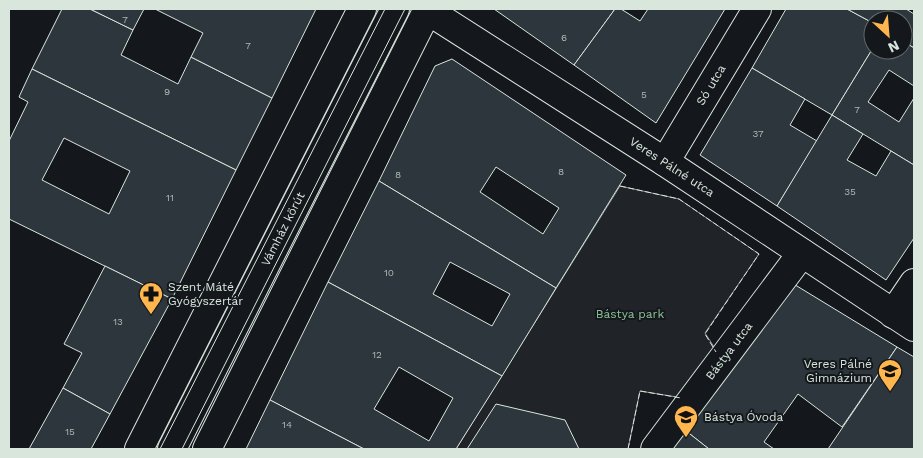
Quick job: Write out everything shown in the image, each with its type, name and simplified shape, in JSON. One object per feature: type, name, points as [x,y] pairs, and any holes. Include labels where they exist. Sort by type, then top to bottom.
[{"type":"street","points":[[140,449],[362,9]]},
{"type":"street","name":"Vámház körút","points":[[172,449],[395,9]]},
{"type":"street","points":[[207,449],[427,9]]},
{"type":"street","name":"Veres Pálné utca","points":[[427,9],[665,162],[904,320]]},
{"type":"street","name":"Só utca","points":[[665,162],[757,9]]},
{"type":"street","name":"Bástya utca","points":[[655,449],[802,253]]},
{"type":"street","points":[[904,320],[914,283]]},
{"type":"green space","name":"Bástya park","points":[[620,186],[679,199],[759,254],[705,333],[718,353],[683,398],[640,391],[628,449],[456,449]]},
{"type":"building","points":[[62,9],[90,9],[133,30],[121,55],[178,84],[191,57],[272,98],[236,170],[32,69]]},
{"type":"building","points":[[90,9],[144,9],[133,30]]},
{"type":"building","points":[[155,9],[316,9],[272,98],[191,57],[203,33]]},
{"type":"building","points":[[494,9],[615,9],[574,65]]},
{"type":"building","points":[[615,9],[621,9],[640,21],[648,9],[725,9],[656,123],[574,65]]},
{"type":"building","points":[[786,9],[847,9],[863,18],[863,60],[866,60],[832,115],[752,68]]},
{"type":"building","points":[[847,9],[908,10],[863,10],[863,18]]},
{"type":"building","points":[[913,13],[914,14],[913,47]]},
{"type":"building","points":[[914,48],[914,86],[889,70],[868,102],[899,122],[914,98],[914,165],[832,115],[866,60],[913,60]]},
{"type":"building","points":[[452,59],[626,175],[556,288],[379,181],[435,66]],"holes":[[[496,167],[559,208],[543,234],[480,192]]]},
{"type":"building","points":[[752,68],[805,99],[790,125],[817,141],[777,206],[700,155]]},
{"type":"building","points":[[32,69],[236,170],[172,299],[9,219],[9,141],[28,102],[19,97]],"holes":[[[64,138],[130,171],[109,214],[42,180]]]},
{"type":"building","points":[[832,115],[863,134],[847,160],[876,176],[891,151],[914,165],[914,238],[886,280],[777,206]]},
{"type":"building","points":[[379,181],[556,288],[502,376],[328,282]],"holes":[[[450,262],[510,294],[492,326],[433,294]]]},
{"type":"building","points":[[105,266],[172,299],[110,414],[63,388],[82,353],[64,344]]},
{"type":"building","points":[[328,282],[502,376],[456,449],[364,449],[270,400]],"holes":[[[399,367],[453,398],[429,441],[374,409]]]},
{"type":"building","points":[[792,283],[897,347],[842,427],[798,394],[764,442],[774,449],[709,449],[681,427]]},
{"type":"building","name":"Veres Pálné Gimnázium","points":[[897,347],[914,357],[914,449],[828,449]]},
{"type":"building","points":[[63,388],[110,414],[91,449],[29,449]]},
{"type":"building","points":[[270,400],[364,449],[246,449]]},
{"type":"building","points":[[496,404],[565,420],[579,449],[467,449]]},
{"type":"building","name":"Bástya Óvoda","points":[[681,427],[709,449],[672,449]]},
{"type":"tram line","points":[[160,449],[385,9]]},
{"type":"tram line","points":[[182,449],[405,9]]},
{"type":"fence","points":[[620,186],[679,199],[759,254],[705,334],[716,352]]},
{"type":"fence","points":[[628,449],[640,391],[681,398]]},
{"type":"place","name":"Szent Máté Gyógyszertár","points":[[151,315]]},
{"type":"place","name":"Veres Pálné Gimnázium","points":[[890,392]]},
{"type":"place","name":"Bástya Óvoda","points":[[686,438]]}]
